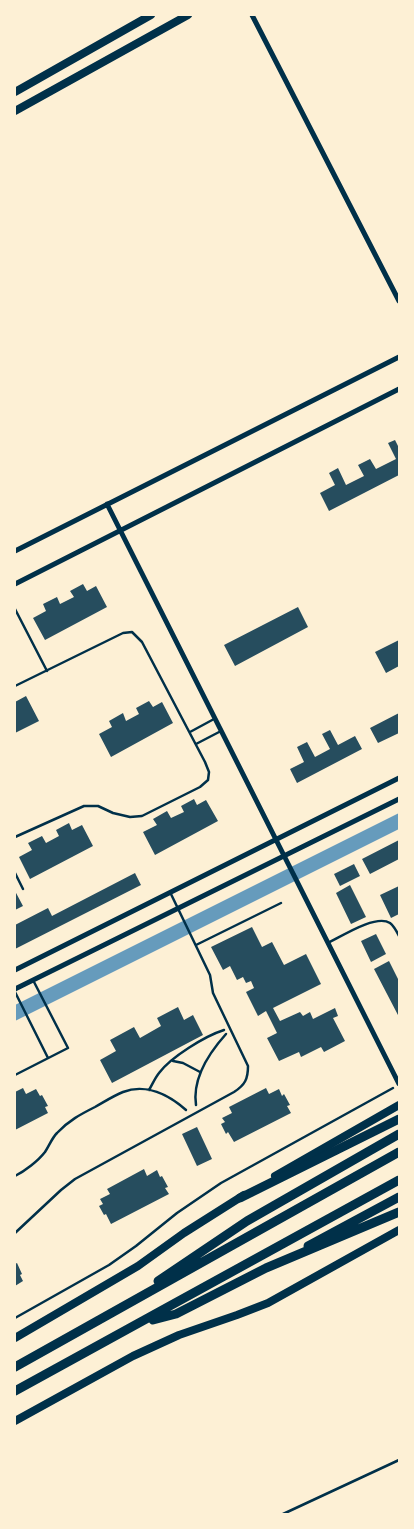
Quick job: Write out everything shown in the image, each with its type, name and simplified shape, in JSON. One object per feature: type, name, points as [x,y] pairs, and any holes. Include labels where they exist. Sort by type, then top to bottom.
[{"type":"highway","points":[[240,1198],[399,1119]]},
{"type":"highway","points":[[119,1309],[247,1221],[399,1134]]},
{"type":"highway","points":[[15,1367],[399,1152]]},
{"type":"highway","points":[[15,1391],[399,1180]]},
{"type":"highway","points":[[138,1324],[176,1314],[399,1197]]},
{"type":"highway","points":[[266,1268],[375,1224],[399,1212]]},
{"type":"main road","points":[[15,92],[151,15]]},
{"type":"main road","points":[[15,111],[188,15]]},
{"type":"main road","points":[[15,1338],[138,1266],[184,1233],[240,1198],[399,1105]]},
{"type":"main road","points":[[15,1421],[133,1356],[179,1334],[268,1303],[399,1230]]},
{"type":"street","points":[[252,15],[399,301]]},
{"type":"street","points":[[15,551],[399,357]]},
{"type":"street","points":[[15,584],[399,389]]},
{"type":"street","points":[[107,504],[399,1084]]},
{"type":"street","points":[[15,970],[399,778]]},
{"type":"street","points":[[15,990],[399,798]]},
{"type":"lane","points":[[15,609],[47,671]]},
{"type":"lane","points":[[15,686],[123,633],[132,632],[142,642],[209,772],[208,780],[200,787],[142,816],[130,817],[113,813],[98,806],[84,806],[15,837]]},
{"type":"lane","points":[[189,732],[215,719]]},
{"type":"lane","points":[[196,744],[222,731]]},
{"type":"lane","points":[[15,873],[23,888]]},
{"type":"lane","points":[[15,1233],[75,1179],[234,1092],[243,1086],[248,1076],[248,1066],[213,993],[210,975],[170,892]]},
{"type":"lane","points":[[196,945],[280,903]]},
{"type":"lane","points":[[328,943],[372,921],[381,920],[390,923],[399,936]]},
{"type":"lane","points":[[15,1075],[68,1048],[33,980]]},
{"type":"lane","points":[[15,990],[48,1058]]},
{"type":"path","points":[[149,1090],[160,1072],[173,1061],[210,1034],[230,1030]]},
{"type":"path","points":[[197,1113],[195,1100],[200,1072],[220,1041],[230,1030]]},
{"type":"path","points":[[173,1061],[183,1063],[200,1072]]},
{"type":"path","points":[[15,1318],[109,1265],[177,1213],[221,1183],[399,1084]]},
{"type":"path","points":[[15,1176],[23,1172],[43,1154],[56,1134],[69,1121],[123,1092],[149,1090],[162,1094],[173,1099],[192,1116]]},
{"type":"path","points":[[283,1514],[399,1460]]},
{"type":"water","points":[[399,813],[399,829],[15,1021],[15,1005]]},
{"type":"building","points":[[395,440],[399,448],[399,475],[329,511],[320,493],[335,485],[329,473],[338,468],[346,485],[364,476],[358,465],[370,459],[376,469],[396,459],[388,443]]},
{"type":"building","points":[[83,584],[87,591],[96,586],[107,607],[45,640],[33,618],[46,611],[43,604],[57,597],[60,604],[74,597],[70,591]]},
{"type":"building","points":[[298,607],[308,627],[235,666],[224,645]]},
{"type":"building","points":[[399,640],[399,666],[386,673],[375,652]]},
{"type":"building","points":[[26,696],[39,721],[15,733],[15,702]]},
{"type":"building","points":[[149,701],[153,707],[162,702],[173,723],[111,757],[99,734],[112,727],[109,721],[123,713],[126,721],[139,714],[136,708]]},
{"type":"building","points":[[399,713],[399,733],[378,743],[370,728]]},
{"type":"building","points":[[330,730],[338,745],[355,736],[362,749],[297,783],[290,769],[304,762],[297,747],[307,742],[315,757],[330,749],[322,734]]},
{"type":"building","points":[[194,799],[197,805],[206,800],[218,821],[155,855],[143,832],[157,825],[153,819],[167,811],[171,818],[184,812],[181,806]]},
{"type":"building","points":[[69,823],[72,830],[82,825],[93,846],[30,879],[19,857],[32,850],[28,843],[42,836],[46,843],[59,836],[56,830]]},
{"type":"building","points":[[399,840],[399,859],[370,874],[362,859]]},
{"type":"building","points":[[354,864],[360,876],[340,886],[334,874]]},
{"type":"building","points":[[135,873],[141,885],[15,949],[15,925],[48,908],[52,916]]},
{"type":"building","points":[[350,885],[366,917],[351,924],[336,893]]},
{"type":"building","points":[[399,886],[399,914],[391,918],[380,895]]},
{"type":"building","points":[[15,891],[23,906],[15,910]]},
{"type":"building","points":[[252,927],[262,947],[272,942],[284,965],[306,954],[321,984],[273,1008],[280,1021],[300,1012],[303,1016],[310,1012],[313,1019],[335,1008],[338,1016],[333,1018],[345,1041],[324,1052],[321,1047],[301,1057],[299,1052],[279,1061],[267,1038],[277,1033],[266,1011],[258,1016],[246,992],[254,988],[251,981],[246,983],[243,977],[237,980],[230,966],[223,970],[211,947]]},
{"type":"building","points":[[376,934],[386,954],[371,962],[361,941]]},
{"type":"building","points":[[389,961],[399,981],[399,1017],[374,969]]},
{"type":"building","points":[[178,1007],[184,1020],[193,1015],[203,1035],[112,1083],[100,1060],[116,1051],[110,1040],[134,1027],[140,1038],[161,1026],[157,1018]]},
{"type":"building","points":[[23,1088],[26,1094],[36,1089],[40,1096],[42,1095],[48,1106],[45,1107],[48,1113],[15,1130],[15,1092]]},
{"type":"building","points":[[266,1088],[269,1094],[279,1089],[282,1096],[284,1094],[290,1105],[287,1106],[291,1113],[234,1142],[228,1132],[226,1134],[221,1124],[225,1122],[222,1118],[232,1113],[229,1107]]},
{"type":"building","points":[[197,1127],[212,1159],[197,1166],[182,1134]]},
{"type":"building","points":[[144,1169],[147,1176],[157,1170],[168,1187],[165,1188],[169,1194],[111,1224],[99,1206],[103,1204],[100,1199],[110,1194],[107,1189]]},
{"type":"building","points":[[17,1263],[23,1281],[15,1286],[15,1264]]}]
